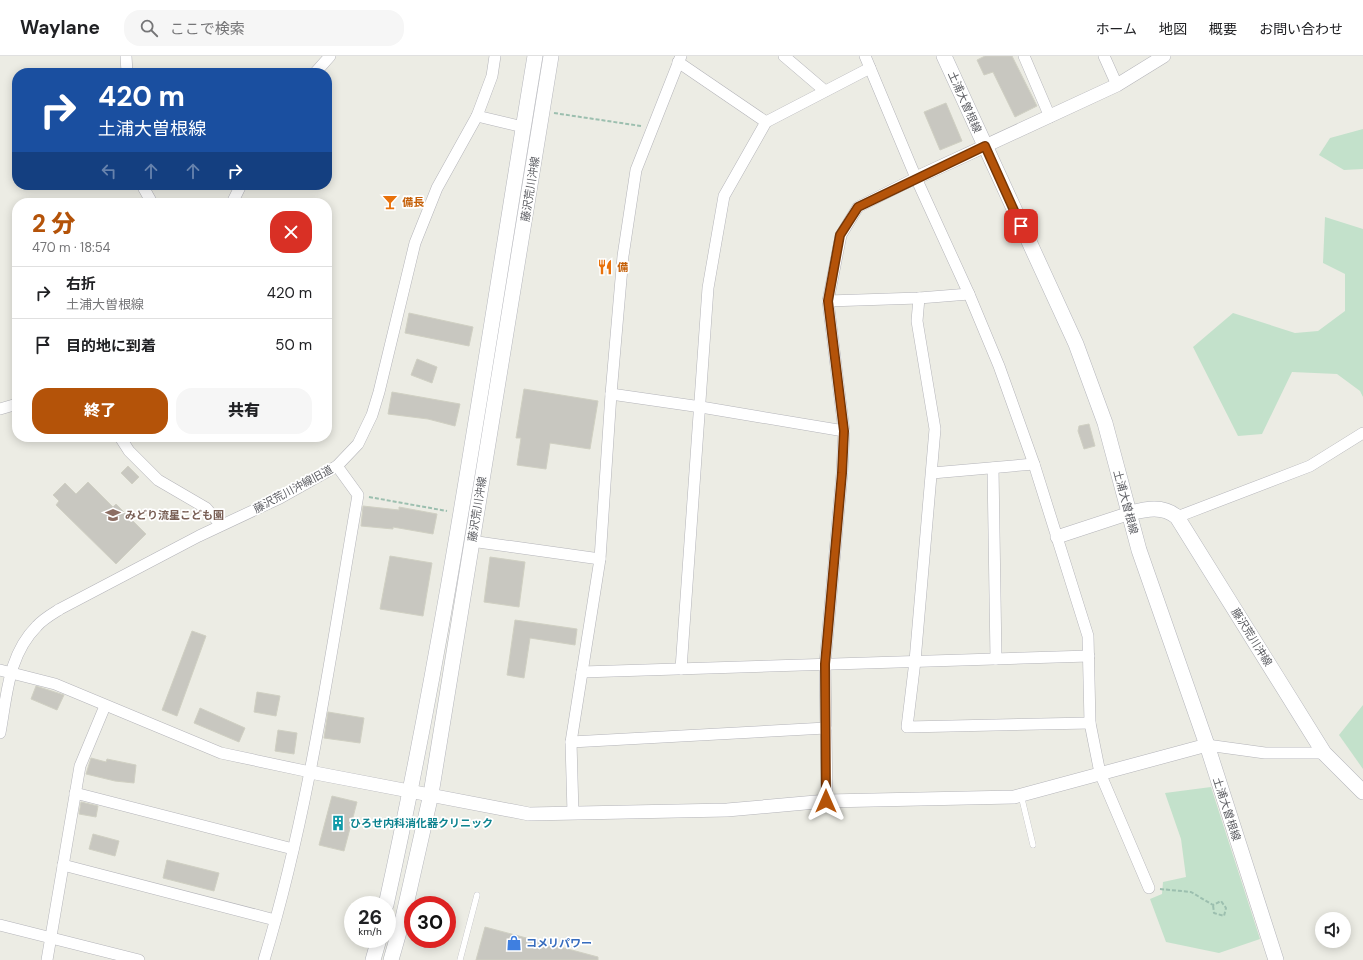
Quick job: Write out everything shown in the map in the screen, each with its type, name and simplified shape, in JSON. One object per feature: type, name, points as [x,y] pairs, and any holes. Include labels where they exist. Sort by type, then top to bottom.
[{"type":"main road","name":"藤沢荒川沖線","points":[[388,896],[412,791],[460,513],[535,56]]},
{"type":"main road","name":"藤沢荒川沖線","points":[[391,960],[404,918],[431,794],[551,56]]},
{"type":"main road","name":"土浦大曽根線","points":[[944,56],[1081,356],[1105,423],[1139,550],[1207,745],[1276,960]]},
{"type":"main road","points":[[1130,513],[1156,508],[1165,509],[1177,517]]},
{"type":"main road","name":"藤沢荒川沖線","points":[[1177,517],[1324,753],[1363,792]]},
{"type":"main road","points":[[373,960],[376,948]]},
{"type":"street","points":[[126,56],[127,68]]},
{"type":"street","points":[[319,68],[330,56]]},
{"type":"street","name":"藤沢荒川沖線旧道","points":[[0,733],[5,672],[16,657],[25,639],[38,624],[60,609],[221,526],[280,498],[337,466],[358,444],[372,415],[415,243],[436,188],[477,116],[492,76],[495,56]]},
{"type":"street","points":[[784,56],[824,90]]},
{"type":"street","points":[[865,56],[916,178],[969,294],[999,366],[1034,464],[1088,636],[1090,723],[1100,773],[1149,888]]},
{"type":"street","points":[[1024,56],[1050,117]]},
{"type":"street","points":[[1104,56],[1117,85]]},
{"type":"street","points":[[826,801],[825,664],[844,431],[828,301],[840,235],[858,207],[916,178],[1117,85],[1164,56]]},
{"type":"street","points":[[573,813],[571,742],[600,559],[611,394],[623,256],[636,170],[680,59],[766,122]]},
{"type":"street","points":[[681,669],[701,406],[708,288],[724,196],[766,122],[824,90],[870,68]]},
{"type":"street","points":[[477,116],[523,127]]},
{"type":"street","points":[[828,301],[919,298],[969,294]]},
{"type":"street","points":[[919,298],[917,321],[935,429],[915,661],[907,726],[1090,723]]},
{"type":"street","points":[[611,394],[701,406],[844,431]]},
{"type":"street","points":[[0,408],[12,405]]},
{"type":"street","points":[[1177,517],[1310,466],[1363,433]]},
{"type":"street","points":[[123,442],[129,452],[158,480],[206,508],[221,526]]},
{"type":"street","points":[[932,473],[1034,464]]},
{"type":"street","points":[[264,960],[293,849],[310,772],[358,495],[337,466]]},
{"type":"street","points":[[993,468],[996,659]]},
{"type":"street","points":[[1057,538],[1130,513]]},
{"type":"street","points":[[472,541],[600,559]]},
{"type":"street","points":[[582,672],[1089,656]]},
{"type":"street","points":[[5,672],[55,684],[221,753],[310,772],[529,814],[727,810],[826,801],[1014,797],[1207,745],[1265,754],[1324,753]]},
{"type":"street","points":[[47,960],[80,766],[105,706]]},
{"type":"street","points":[[571,742],[826,728]]},
{"type":"street","points":[[75,793],[293,849]]},
{"type":"street","points":[[63,865],[275,920]]},
{"type":"street","points":[[0,924],[139,960]]},
{"type":"lane","points":[[1021,795],[1032,845]]},
{"type":"lane","points":[[460,960],[477,895]]},
{"type":"path","points":[[553,112],[652,128]]},
{"type":"path","points":[[358,495],[460,513]]},
{"type":"path","points":[[1149,888],[1191,892],[1213,905]]},
{"type":"path","points":[[1221,901],[1226,908],[1224,916],[1214,913],[1213,905],[1221,901]]},
{"type":"green space","points":[[1363,129],[1363,169],[1344,170],[1319,155],[1330,138]]},
{"type":"green space","points":[[1325,217],[1363,229],[1363,397],[1360,391],[1337,374],[1292,372],[1262,434],[1238,436],[1193,347],[1233,313],[1295,333],[1318,331],[1345,311],[1345,274],[1323,263]]},
{"type":"green space","points":[[1363,705],[1363,769],[1339,735]]},
{"type":"green space","points":[[1211,787],[1260,939],[1219,953],[1166,942],[1150,899],[1162,894],[1163,882],[1186,877],[1181,839],[1165,793]]},
{"type":"building","points":[[985,56],[1012,56],[1037,106],[1015,117],[993,72],[984,75],[977,60]]},
{"type":"building","points":[[946,103],[962,141],[940,150],[924,112]]},
{"type":"building","points":[[409,313],[473,327],[469,346],[405,333]]},
{"type":"building","points":[[417,359],[437,367],[432,383],[411,375]]},
{"type":"building","points":[[524,389],[598,401],[590,449],[550,443],[546,469],[517,465],[521,438],[516,438]]},
{"type":"building","points":[[392,392],[460,404],[455,426],[428,419],[388,414]]},
{"type":"building","points":[[1089,424],[1095,446],[1084,449],[1078,431],[1079,426]]},
{"type":"building","points":[[128,466],[139,477],[132,484],[121,473]]},
{"type":"building","points":[[88,482],[113,507],[116,504],[146,534],[116,564],[56,505],[59,501],[53,495],[65,483],[76,494]]},
{"type":"building","points":[[363,506],[399,510],[399,507],[437,514],[433,534],[393,527],[393,529],[361,526]]},
{"type":"building","points":[[390,556],[432,563],[423,616],[380,609]]},
{"type":"building","points":[[490,557],[525,562],[519,607],[484,602]]},
{"type":"building","points":[[515,620],[577,629],[575,645],[530,638],[524,678],[507,675]]},
{"type":"building","points":[[192,631],[206,636],[177,716],[162,710]]},
{"type":"building","points":[[36,686],[64,695],[57,710],[31,699]]},
{"type":"building","points":[[257,692],[280,696],[276,716],[254,712]]},
{"type":"building","points":[[200,708],[245,728],[239,742],[194,723]]},
{"type":"building","points":[[328,712],[364,718],[360,743],[324,738]]},
{"type":"building","points":[[278,730],[297,733],[294,754],[275,751]]},
{"type":"building","points":[[91,758],[106,762],[107,759],[136,765],[134,783],[115,781],[86,774]]},
{"type":"building","name":"ひろせ内科消化器クリニック","points":[[332,796],[357,802],[344,851],[319,845]]},
{"type":"building","points":[[81,802],[98,806],[96,817],[79,814]]},
{"type":"building","points":[[93,834],[119,841],[115,856],[89,849]]},
{"type":"building","points":[[167,860],[219,873],[214,891],[163,878]]},
{"type":"building","name":"コメリパワー","points":[[485,927],[598,957],[598,960],[476,960]]},
{"type":"place","name":"備長","points":[[390,202]]},
{"type":"place","name":"備","points":[[605,267]]},
{"type":"place","name":"みどり流星こども園","points":[[113,515]]},
{"type":"place","name":"ひろせ内科消化器クリニック","points":[[338,823]]},
{"type":"place","name":"コメリパワー","points":[[514,943]]},
{"type":"route","points":[[826,801],[825,664],[836,550],[844,431],[828,301],[840,235],[858,207],[985,146],[1021,226]]}]
